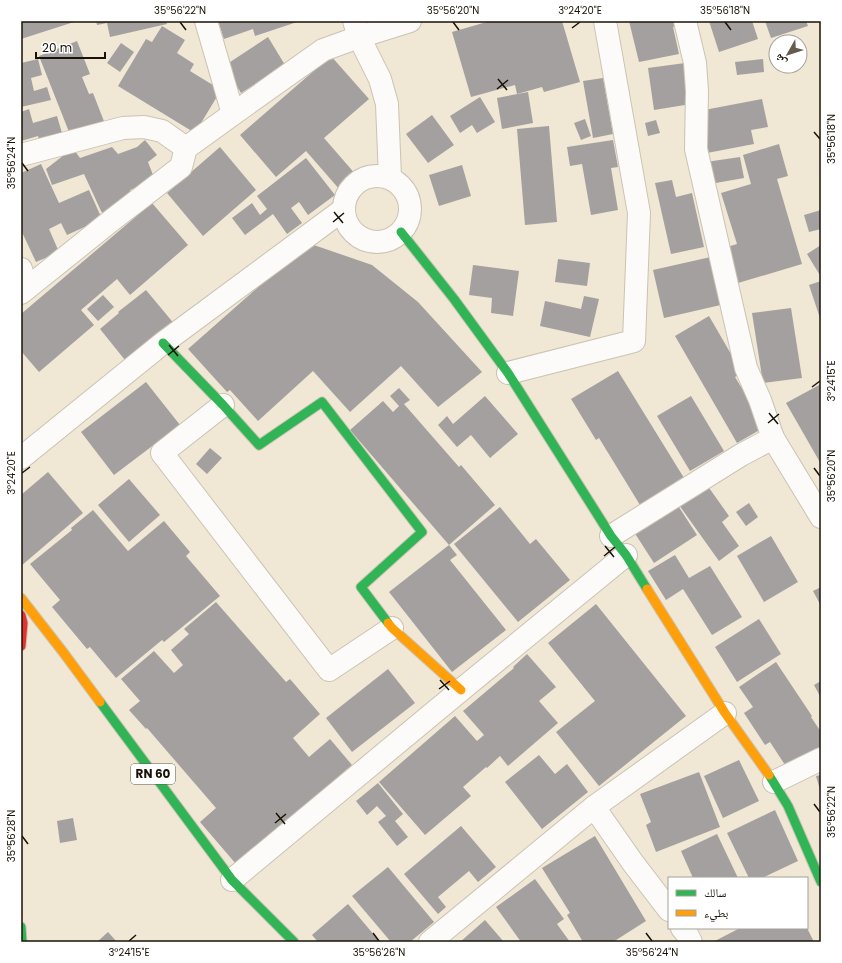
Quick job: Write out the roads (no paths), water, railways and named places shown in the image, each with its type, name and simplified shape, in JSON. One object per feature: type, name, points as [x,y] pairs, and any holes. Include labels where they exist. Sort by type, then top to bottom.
[{"type":"street","points":[[206,21],[233,114]]},
{"type":"street","points":[[23,283],[112,220],[181,167],[186,148],[323,50],[356,29],[410,21]]},
{"type":"street","points":[[508,373],[634,341],[636,259],[639,213],[605,21]]},
{"type":"street","points":[[686,21],[695,63],[697,91],[696,149],[746,368],[760,400],[773,438],[821,517]]},
{"type":"street","points":[[356,29],[380,80],[387,104],[390,178]]},
{"type":"street","points":[[21,155],[123,128],[144,127],[162,131],[186,148]]},
{"type":"street","points":[[379,176],[390,178],[399,184],[406,192],[410,202],[410,213],[407,223],[401,232],[382,242],[371,241],[360,237],[352,230],[346,220],[344,209],[346,198],[351,188],[359,181],[369,177],[379,176]]},
{"type":"street","points":[[21,458],[163,343],[344,209]]},
{"type":"street","points":[[401,232],[454,299],[508,373],[611,536],[626,555],[725,713],[774,782],[788,806],[813,877]]},
{"type":"street","points":[[163,343],[259,445],[322,402],[422,532],[361,587],[392,628],[460,690]]},
{"type":"street","points":[[223,405],[162,453],[167,460],[329,670],[392,628]]},
{"type":"street","points":[[611,536],[741,454],[773,438]]},
{"type":"street","points":[[232,880],[460,690],[626,555]]},
{"type":"street","name":"RN 60","points":[[21,598],[63,652],[232,880],[294,942]]},
{"type":"street","points":[[21,615],[23,623],[21,646]]},
{"type":"street","points":[[430,942],[594,807],[725,713]]},
{"type":"street","points":[[774,782],[821,759]]},
{"type":"street","points":[[594,807],[668,909]]},
{"type":"street","points":[[21,927],[22,942]]}]
